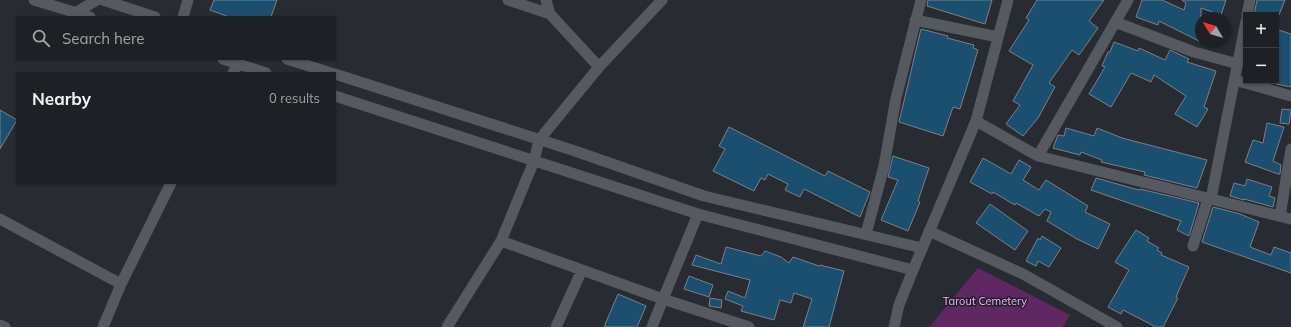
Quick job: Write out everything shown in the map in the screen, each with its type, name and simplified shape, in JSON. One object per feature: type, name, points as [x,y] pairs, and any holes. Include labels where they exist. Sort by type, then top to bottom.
[{"type":"street","points":[[34,0],[86,16]]},
{"type":"street","points":[[75,13],[97,0]]},
{"type":"street","points":[[103,0],[152,16]]},
{"type":"street","points":[[183,16],[188,0]]},
{"type":"street","points":[[508,0],[550,14]]},
{"type":"street","points":[[546,0],[550,14],[599,67]]},
{"type":"street","points":[[447,327],[501,241],[534,161],[539,140],[599,67],[662,0]]},
{"type":"street","points":[[866,234],[884,166],[896,98],[921,0]]},
{"type":"street","points":[[894,327],[899,305],[976,121],[1008,0]]},
{"type":"street","points":[[1038,156],[1128,0]]},
{"type":"street","points":[[1248,12],[1250,0]]},
{"type":"street","points":[[915,20],[998,37]]},
{"type":"street","points":[[1115,22],[1194,52],[1238,64]]},
{"type":"street","points":[[1193,246],[1210,199],[1243,37]]},
{"type":"street","points":[[224,60],[235,68],[260,72]]},
{"type":"street","points":[[290,60],[328,72]]},
{"type":"street","points":[[336,74],[539,140],[704,196],[922,248]]},
{"type":"street","points":[[1235,80],[1291,96]]},
{"type":"street","points":[[336,96],[698,214],[913,270]]},
{"type":"street","points":[[976,121],[1038,156],[1291,219]]},
{"type":"street","points":[[1280,216],[1291,149]]},
{"type":"street","points":[[103,327],[121,284],[171,184]]},
{"type":"street","points":[[652,327],[698,214]]},
{"type":"street","points":[[0,219],[121,284]]},
{"type":"street","points":[[929,231],[1023,274],[1117,327]]},
{"type":"street","points":[[501,241],[663,299],[745,326]]},
{"type":"street","points":[[556,327],[582,270]]},
{"type":"street","points":[[0,324],[5,327]]},
{"type":"green space","name":"Tarout Cemetery","points":[[978,268],[1070,315],[1063,327],[929,327]]},
{"type":"building","points":[[214,0],[277,0],[271,16],[226,16],[210,10]]},
{"type":"building","points":[[928,0],[992,0],[985,24],[927,6]]},
{"type":"building","points":[[1037,0],[1104,0],[1089,21],[1098,28],[1079,55],[1072,50],[1049,83],[1055,87],[1038,118],[1023,136],[1006,124],[1020,105],[1013,101],[1033,65],[1009,51],[1029,20],[1026,18]]},
{"type":"building","points":[[1142,0],[1162,0],[1184,10],[1186,3],[1182,0],[1226,0],[1222,12],[1212,12],[1201,8],[1201,12],[1195,12],[1195,39],[1159,21],[1158,25],[1136,17]]},
{"type":"building","points":[[1257,0],[1285,0],[1279,15],[1279,12],[1255,12]]},
{"type":"building","points":[[921,29],[974,45],[973,48],[978,50],[960,109],[953,107],[943,136],[899,122]]},
{"type":"building","points":[[1279,30],[1291,34],[1291,87],[1276,84],[1279,84]]},
{"type":"building","points":[[1114,42],[1138,51],[1139,48],[1165,60],[1170,50],[1189,59],[1187,62],[1216,71],[1204,107],[1208,109],[1197,127],[1175,114],[1186,96],[1154,75],[1151,82],[1131,73],[1111,107],[1089,94],[1105,67],[1102,66]]},
{"type":"building","points":[[1282,109],[1291,110],[1289,124],[1280,123]]},
{"type":"building","points":[[0,110],[16,119],[16,122],[0,149]]},
{"type":"building","points":[[1267,123],[1284,127],[1273,161],[1281,165],[1280,174],[1245,162],[1253,140],[1263,143]]},
{"type":"building","points":[[729,127],[825,176],[828,171],[870,192],[860,217],[804,189],[800,197],[785,190],[788,184],[768,174],[765,180],[761,178],[754,191],[713,171],[725,149],[719,146]]},
{"type":"building","points":[[1066,128],[1094,136],[1097,128],[1122,138],[1207,160],[1197,188],[1144,175],[1145,172],[1101,162],[1102,160],[1081,152],[1080,155],[1053,148],[1058,135],[1064,136]]},
{"type":"building","points":[[893,156],[929,168],[918,201],[920,202],[908,231],[881,220],[898,180],[888,177]]},
{"type":"building","points":[[983,158],[1011,174],[1019,160],[1031,167],[1023,180],[1039,190],[1046,180],[1088,206],[1085,212],[1110,224],[1098,249],[1077,239],[1047,221],[1051,212],[1045,209],[1039,216],[1016,203],[1015,205],[993,192],[992,194],[970,182]]},
{"type":"building","points":[[1096,178],[1139,190],[1199,203],[1189,236],[1177,230],[1181,221],[1091,190]]},
{"type":"building","points":[[1247,179],[1272,187],[1269,196],[1275,198],[1273,207],[1230,196],[1234,183],[1245,186]]},
{"type":"building","points":[[990,204],[1028,231],[1015,250],[976,223]]},
{"type":"building","points":[[1213,207],[1240,214],[1259,222],[1250,247],[1271,255],[1274,247],[1291,253],[1291,273],[1202,242]]},
{"type":"building","points":[[1136,230],[1149,238],[1147,241],[1159,248],[1157,250],[1162,253],[1161,255],[1189,267],[1176,297],[1178,298],[1163,327],[1156,327],[1123,310],[1121,314],[1108,307],[1129,270],[1115,262]]},
{"type":"building","points":[[1042,236],[1061,248],[1049,267],[1038,261],[1036,266],[1026,261],[1038,238],[1040,240]]},
{"type":"building","points":[[726,247],[761,256],[765,251],[781,257],[789,263],[793,257],[819,266],[844,271],[829,327],[803,327],[812,299],[794,293],[791,303],[780,300],[774,320],[741,311],[743,306],[725,299],[728,291],[745,298],[750,280],[692,265],[696,255],[721,264]]},
{"type":"building","points":[[689,276],[713,285],[709,297],[684,289]]},
{"type":"building","points":[[618,294],[646,306],[637,327],[604,327]]},
{"type":"building","points":[[710,298],[722,300],[721,308],[709,306]]}]
